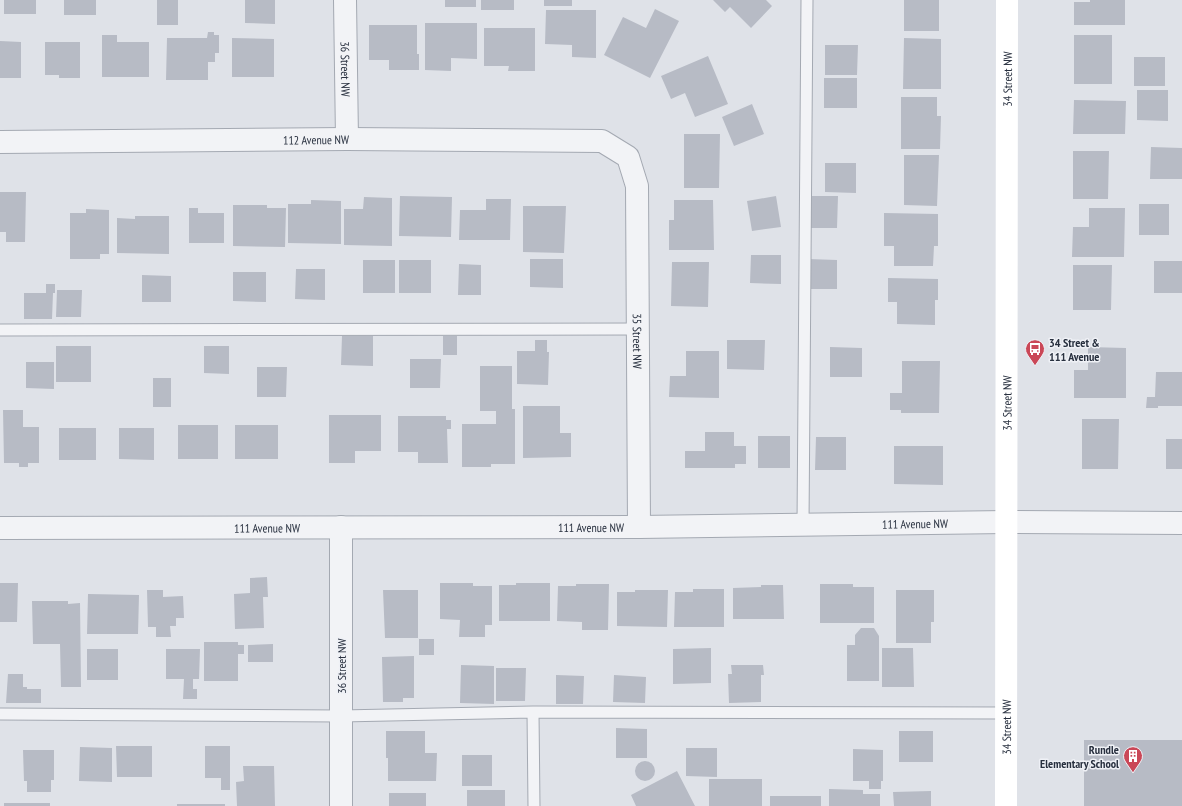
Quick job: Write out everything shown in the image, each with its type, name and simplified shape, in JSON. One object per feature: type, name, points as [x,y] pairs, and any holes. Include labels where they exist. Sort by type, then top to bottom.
[{"type":"street","name":"36 Street NW","points":[[345,0],[347,139]]},
{"type":"street","name":"34 Street NW","points":[[1006,806],[1007,0]]},
{"type":"street","name":"112 Avenue NW","points":[[0,142],[347,139],[602,141],[628,157]]},
{"type":"street","name":"35 Street NW","points":[[628,157],[637,186],[639,527]]},
{"type":"street","name":"111 Avenue NW","points":[[0,528],[639,527],[1006,522],[1182,524]]},
{"type":"street","name":"36 Street NW","points":[[341,527],[341,806]]},
{"type":"lane","points":[[803,525],[807,0]]},
{"type":"lane","points":[[0,330],[638,329]]},
{"type":"lane","points":[[533,712],[534,806]]},
{"type":"lane","points":[[0,714],[341,716],[533,712],[1007,713]]},
{"type":"building","points":[[4,0],[36,0],[36,14],[4,14]]},
{"type":"building","points":[[64,0],[96,0],[96,15],[64,15]]},
{"type":"building","points":[[157,0],[178,0],[178,25],[157,25]]},
{"type":"building","points":[[245,0],[275,0],[275,24],[245,23]]},
{"type":"building","points":[[445,0],[476,0],[476,7],[445,7]]},
{"type":"building","points":[[481,0],[514,0],[514,10],[481,10]]},
{"type":"building","points":[[544,0],[572,0],[572,6],[544,6]]},
{"type":"building","points":[[713,0],[766,0],[772,6],[751,28],[730,7],[725,12]]},
{"type":"building","points":[[904,0],[939,0],[939,31],[904,31]]},
{"type":"building","points":[[1090,0],[1125,0],[1125,25],[1074,25],[1074,2],[1090,2]]},
{"type":"building","points":[[655,9],[679,21],[650,78],[604,55],[623,17],[646,28]]},
{"type":"building","points":[[546,10],[596,10],[596,58],[572,57],[572,45],[545,44]]},
{"type":"building","points":[[425,23],[477,23],[477,59],[451,58],[451,71],[425,70]]},
{"type":"building","points":[[369,25],[417,25],[417,54],[419,54],[419,70],[389,70],[389,60],[369,60]]},
{"type":"building","points":[[484,28],[535,28],[535,71],[508,71],[509,66],[484,66]]},
{"type":"building","points":[[208,32],[214,32],[214,35],[219,35],[219,53],[215,53],[215,62],[208,62],[208,80],[166,80],[167,38],[207,38]]},
{"type":"building","points":[[102,35],[117,35],[117,42],[149,42],[149,77],[102,77]]},
{"type":"building","points":[[1074,35],[1112,35],[1112,84],[1074,84]]},
{"type":"building","points":[[232,38],[274,39],[274,77],[232,77]]},
{"type":"building","points":[[904,38],[941,39],[941,89],[903,89]]},
{"type":"building","points":[[0,41],[21,42],[21,78],[0,78]]},
{"type":"building","points":[[45,42],[80,42],[80,78],[59,78],[59,75],[45,75]]},
{"type":"building","points":[[825,45],[858,45],[857,75],[825,75]]},
{"type":"building","points":[[708,56],[728,104],[695,117],[685,93],[671,99],[661,76]]},
{"type":"building","points":[[1134,57],[1165,57],[1165,86],[1134,86]]},
{"type":"building","points":[[824,78],[857,78],[857,108],[824,108]]},
{"type":"building","points":[[1137,90],[1168,90],[1168,121],[1137,120]]},
{"type":"building","points":[[901,97],[937,97],[937,116],[941,116],[940,149],[901,149]]},
{"type":"building","points":[[1074,100],[1126,101],[1125,134],[1073,134]]},
{"type":"building","points":[[752,104],[764,134],[734,146],[722,117]]},
{"type":"building","points":[[684,134],[720,134],[719,188],[684,188]]},
{"type":"building","points":[[1151,147],[1182,148],[1182,179],[1150,179]]},
{"type":"building","points":[[1073,151],[1109,151],[1108,199],[1073,199]]},
{"type":"building","points":[[904,155],[939,155],[937,206],[904,205]]},
{"type":"building","points":[[825,163],[856,163],[856,193],[825,192]]},
{"type":"building","points":[[0,192],[26,192],[25,242],[6,242],[6,232],[0,232]]},
{"type":"building","points":[[400,196],[452,197],[451,237],[399,236]]},
{"type":"building","points":[[776,196],[781,227],[752,231],[747,201]]},
{"type":"building","points":[[807,196],[838,196],[837,228],[807,228]]},
{"type":"building","points":[[364,197],[392,198],[392,246],[344,245],[344,209],[363,209]]},
{"type":"building","points":[[486,199],[511,199],[510,240],[459,240],[460,210],[486,210]]},
{"type":"building","points":[[311,200],[341,201],[341,244],[288,243],[288,204],[311,204]]},
{"type":"building","points":[[674,200],[713,200],[714,250],[669,250],[669,220],[674,220]]},
{"type":"building","points":[[1139,204],[1169,204],[1169,235],[1139,235]]},
{"type":"building","points":[[233,205],[267,205],[267,208],[286,208],[285,247],[233,246]]},
{"type":"building","points":[[523,206],[566,206],[564,253],[523,252]]},
{"type":"building","points":[[189,208],[198,208],[198,213],[224,213],[224,243],[189,243]]},
{"type":"building","points":[[1089,208],[1125,208],[1124,257],[1072,257],[1073,227],[1089,227]]},
{"type":"building","points":[[86,209],[109,210],[109,254],[100,254],[100,259],[70,259],[70,213],[86,213]]},
{"type":"building","points":[[884,213],[938,214],[938,246],[934,246],[933,266],[894,266],[894,246],[884,246]]},
{"type":"building","points":[[135,216],[169,216],[169,254],[117,253],[117,218],[135,219]]},
{"type":"building","points":[[751,255],[781,255],[781,284],[750,283]]},
{"type":"building","points":[[530,259],[563,259],[563,288],[530,287]]},
{"type":"building","points":[[808,259],[837,260],[837,289],[807,289]]},
{"type":"building","points":[[363,260],[395,260],[395,293],[363,293]]},
{"type":"building","points":[[399,260],[431,260],[431,293],[399,293]]},
{"type":"building","points":[[1154,261],[1182,261],[1182,293],[1154,293]]},
{"type":"building","points":[[672,262],[709,262],[708,307],[671,306]]},
{"type":"building","points":[[459,264],[481,265],[481,295],[458,295]]},
{"type":"building","points":[[1073,265],[1112,265],[1111,310],[1073,310]]},
{"type":"building","points":[[296,269],[325,269],[325,300],[295,299]]},
{"type":"building","points":[[233,272],[266,272],[266,302],[233,301]]},
{"type":"building","points":[[142,275],[171,276],[171,302],[142,302]]},
{"type":"building","points":[[888,278],[938,279],[938,300],[935,300],[935,325],[897,324],[897,302],[888,302]]},
{"type":"building","points":[[46,284],[55,284],[55,293],[53,293],[52,319],[24,319],[24,293],[46,293]]},
{"type":"building","points":[[57,290],[82,290],[81,317],[56,317]]},
{"type":"building","points":[[342,336],[373,336],[373,366],[341,365]]},
{"type":"building","points":[[443,336],[457,336],[457,355],[443,355]]},
{"type":"building","points":[[535,340],[547,340],[547,352],[549,352],[548,385],[517,384],[517,351],[535,351]]},
{"type":"building","points":[[727,340],[765,340],[764,370],[727,369]]},
{"type":"building","points":[[56,346],[91,346],[91,382],[56,382]]},
{"type":"building","points":[[204,346],[229,346],[229,374],[204,373]]},
{"type":"building","points":[[830,347],[862,348],[862,377],[830,377]]},
{"type":"building","points":[[1088,347],[1126,348],[1126,398],[1074,398],[1074,370],[1088,370]]},
{"type":"building","points":[[686,351],[719,351],[719,398],[669,397],[670,376],[686,376]]},
{"type":"building","points":[[410,359],[441,359],[440,388],[410,388]]},
{"type":"building","points":[[902,361],[940,361],[939,413],[901,413],[901,410],[890,410],[890,393],[902,393]]},
{"type":"building","points":[[26,362],[54,362],[54,389],[26,388]]},
{"type":"building","points":[[480,366],[512,366],[512,409],[515,409],[515,464],[491,464],[491,467],[462,467],[462,424],[496,424],[496,411],[480,411]]},
{"type":"building","points":[[257,367],[287,367],[286,397],[257,397]]},
{"type":"building","points":[[1156,372],[1182,372],[1182,406],[1158,406],[1158,408],[1146,408],[1147,397],[1155,397]]},
{"type":"building","points":[[153,378],[171,378],[171,407],[153,407]]},
{"type":"building","points":[[523,406],[560,406],[560,433],[571,433],[571,457],[523,458]]},
{"type":"building","points":[[3,410],[23,410],[23,427],[39,427],[39,463],[28,463],[28,467],[19,467],[19,463],[4,463]]},
{"type":"building","points":[[329,415],[381,415],[381,451],[355,451],[355,463],[329,463]]},
{"type":"building","points":[[398,416],[446,416],[446,420],[451,420],[451,429],[447,429],[448,463],[418,463],[418,452],[398,452]]},
{"type":"building","points":[[1082,419],[1119,419],[1118,469],[1082,469]]},
{"type":"building","points":[[178,425],[218,425],[218,459],[178,459]]},
{"type":"building","points":[[235,425],[278,425],[278,459],[235,459]]},
{"type":"building","points":[[59,428],[96,428],[96,460],[59,460]]},
{"type":"building","points":[[119,428],[154,428],[154,460],[119,459]]},
{"type":"building","points":[[705,432],[734,432],[734,446],[746,446],[746,464],[735,464],[735,468],[685,468],[685,451],[705,451]]},
{"type":"building","points":[[758,436],[790,436],[790,468],[758,468]]},
{"type":"building","points":[[816,437],[846,437],[846,470],[815,470]]},
{"type":"building","points":[[1166,439],[1182,439],[1182,469],[1166,469]]},
{"type":"building","points":[[894,446],[943,446],[943,485],[894,484]]},
{"type":"building","points":[[267,577],[268,597],[263,597],[264,628],[235,629],[234,594],[250,593],[250,578]]},
{"type":"building","points":[[0,583],[18,583],[17,622],[0,622]]},
{"type":"building","points":[[440,583],[473,583],[473,586],[492,586],[492,625],[485,625],[485,637],[459,637],[460,620],[440,619]]},
{"type":"building","points":[[516,583],[550,583],[550,621],[499,621],[499,585],[516,585]]},
{"type":"building","points":[[576,584],[609,584],[608,630],[582,630],[582,622],[557,621],[558,586],[576,586]]},
{"type":"building","points":[[820,584],[853,584],[853,587],[874,587],[874,623],[820,623]]},
{"type":"building","points":[[761,585],[783,585],[784,619],[733,619],[733,588],[761,587]]},
{"type":"building","points":[[693,589],[724,589],[724,627],[674,627],[675,592],[693,592]]},
{"type":"building","points":[[147,590],[163,590],[163,597],[183,596],[184,618],[176,618],[176,626],[170,626],[171,637],[156,637],[156,627],[148,627]]},
{"type":"building","points":[[383,590],[418,590],[418,638],[385,638]]},
{"type":"building","points":[[635,590],[668,590],[667,627],[617,626],[617,592],[635,592]]},
{"type":"building","points":[[896,590],[934,590],[934,622],[931,622],[931,643],[896,643]]},
{"type":"building","points":[[88,594],[139,595],[138,634],[87,634]]},
{"type":"building","points":[[32,601],[68,601],[68,604],[80,603],[81,687],[61,687],[60,644],[33,644]]},
{"type":"building","points":[[861,628],[874,628],[879,636],[879,681],[847,681],[847,645],[855,645],[855,635]]},
{"type":"building","points":[[419,639],[434,639],[434,655],[419,655]]},
{"type":"building","points":[[204,642],[238,642],[238,645],[244,645],[244,654],[238,654],[238,681],[204,681]]},
{"type":"building","points":[[273,644],[273,662],[248,662],[248,645]]},
{"type":"building","points":[[711,648],[711,683],[673,684],[673,649]]},
{"type":"building","points":[[882,648],[913,648],[914,687],[882,687]]},
{"type":"building","points":[[87,649],[118,649],[118,680],[87,680]]},
{"type":"building","points":[[166,649],[200,649],[199,679],[193,679],[193,689],[197,689],[197,699],[183,699],[184,679],[166,679]]},
{"type":"building","points":[[414,656],[414,698],[403,698],[403,702],[383,702],[382,657]]},
{"type":"building","points":[[461,665],[494,666],[494,704],[460,703]]},
{"type":"building","points":[[731,665],[763,665],[764,675],[761,675],[761,702],[729,703],[728,674],[732,674]]},
{"type":"building","points":[[496,668],[526,668],[525,701],[496,701]]},
{"type":"building","points":[[8,674],[23,674],[23,687],[27,687],[27,689],[41,689],[41,703],[6,703]]},
{"type":"building","points":[[556,675],[584,676],[583,704],[556,704]]},
{"type":"building","points":[[614,675],[646,677],[645,703],[613,702]]},
{"type":"building","points":[[616,728],[647,729],[647,758],[616,758]]},
{"type":"building","points":[[386,731],[425,731],[425,753],[437,753],[436,781],[388,781]]},
{"type":"building","points":[[899,731],[933,731],[933,762],[899,762]]},
{"type":"building","name":"Rundle Elementary School","points":[[1084,740],[1182,740],[1182,806],[1084,806]]},
{"type":"building","points":[[116,746],[152,746],[152,777],[117,777]]},
{"type":"building","points":[[205,746],[230,746],[230,790],[221,790],[221,778],[205,778]]},
{"type":"building","points":[[80,747],[112,748],[112,782],[79,781]]},
{"type":"building","points":[[686,748],[717,748],[717,777],[686,776]]},
{"type":"building","points":[[853,749],[883,750],[883,781],[881,781],[881,789],[869,789],[869,781],[853,781]]},
{"type":"building","points":[[23,750],[54,750],[54,780],[51,780],[51,792],[27,792],[27,781],[24,781]]},
{"type":"building","points":[[462,755],[492,755],[492,786],[462,786]]},
{"type":"building","points":[[645,761],[652,764],[655,771],[652,778],[645,781],[638,778],[635,771],[638,764]]},
{"type":"building","points":[[243,766],[274,766],[275,806],[237,806],[236,782],[244,781]]},
{"type":"building","points":[[677,771],[695,806],[636,806],[631,795]]},
{"type":"building","points":[[709,779],[762,779],[762,806],[709,806]]},
{"type":"building","points":[[829,789],[863,790],[863,794],[880,794],[880,806],[829,806]]},
{"type":"building","points":[[467,790],[505,790],[505,806],[467,806]]},
{"type":"building","points":[[931,791],[931,806],[894,806],[893,792]]},
{"type":"building","points":[[389,793],[426,793],[426,806],[389,806]]},
{"type":"building","points":[[770,796],[821,796],[821,806],[770,806]]},
{"type":"building","points":[[4,803],[50,803],[50,806],[4,806]]},
{"type":"building","points":[[177,804],[225,804],[225,806],[177,806]]},
{"type":"place","name":"34 Street & 111 Avenue","points":[[1035,366]]},
{"type":"place","name":"Rundle Elementary School","points":[[1133,773]]}]
